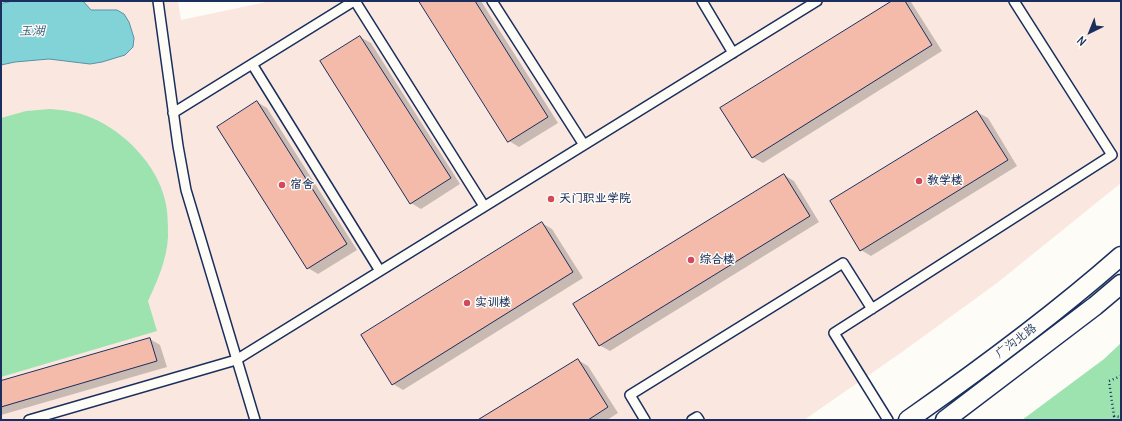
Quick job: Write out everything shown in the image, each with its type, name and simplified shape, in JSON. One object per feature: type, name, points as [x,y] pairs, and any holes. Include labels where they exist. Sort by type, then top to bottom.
[{"type":"street","name":"广沟北路","points":[[908,420],[1032,329],[1121,256]]},
{"type":"street","name":"广沟北路","points":[[945,420],[1095,306],[1121,284]]},
{"type":"lane","points":[[158,1],[173,113],[186,190],[255,420]]},
{"type":"lane","points":[[173,113],[354,1],[484,206]]},
{"type":"lane","points":[[492,1],[584,145]]},
{"type":"lane","points":[[702,1],[733,53]]},
{"type":"lane","points":[[29,420],[236,360],[817,1]]},
{"type":"lane","points":[[888,420],[834,333],[1112,156],[1014,1]]},
{"type":"lane","points":[[252,64],[380,271]]},
{"type":"lane","points":[[645,420],[630,396],[843,263],[872,309]]},
{"type":"lane","points":[[692,420],[698,417],[699,420]]},
{"type":"path","points":[[1115,420],[1109,381],[1121,376]]},
{"type":"path","points":[[1114,416],[1121,416]]},
{"type":"shaded area","name":"天门职业学院","points":[[1,1],[178,1],[181,20],[271,1],[1121,1],[1121,183],[997,283],[902,352],[804,420],[1,420]]},
{"type":"green space","points":[[50,109],[77,113],[104,124],[138,151],[155,174],[165,200],[168,228],[164,262],[148,301],[157,331],[1,377],[1,118],[26,111]]},
{"type":"green space","points":[[1121,343],[1121,420],[1022,420],[1104,359]]},
{"type":"water","name":"玉湖","points":[[13,1],[83,1],[91,10],[117,10],[124,14],[129,22],[134,38],[133,47],[125,55],[90,64],[49,59],[15,62],[1,65],[1,4]]},
{"type":"building","points":[[419,1],[475,1],[548,117],[508,142]]},
{"type":"building","points":[[892,1],[905,1],[932,45],[752,158],[720,108]]},
{"type":"building","points":[[360,36],[451,178],[410,204],[320,61]]},
{"type":"building","name":"宿舍","points":[[257,101],[347,244],[307,269],[217,127]]},
{"type":"building","name":"教学楼","points":[[977,111],[1008,160],[860,251],[830,201]]},
{"type":"building","name":"综合楼","points":[[784,174],[810,216],[599,346],[573,304]]},
{"type":"building","name":"实训楼","points":[[542,222],[573,272],[392,385],[361,335]]},
{"type":"building","points":[[150,338],[157,361],[1,407],[1,381]]},
{"type":"building","points":[[578,359],[608,407],[588,420],[478,420]]},
{"type":"place","name":"教学楼","points":[[919,181]]},
{"type":"place","name":"宿舍","points":[[282,185]]},
{"type":"place","name":"天门职业学院","points":[[551,199]]},
{"type":"place","name":"综合楼","points":[[691,260]]},
{"type":"place","name":"实训楼","points":[[467,303]]}]
